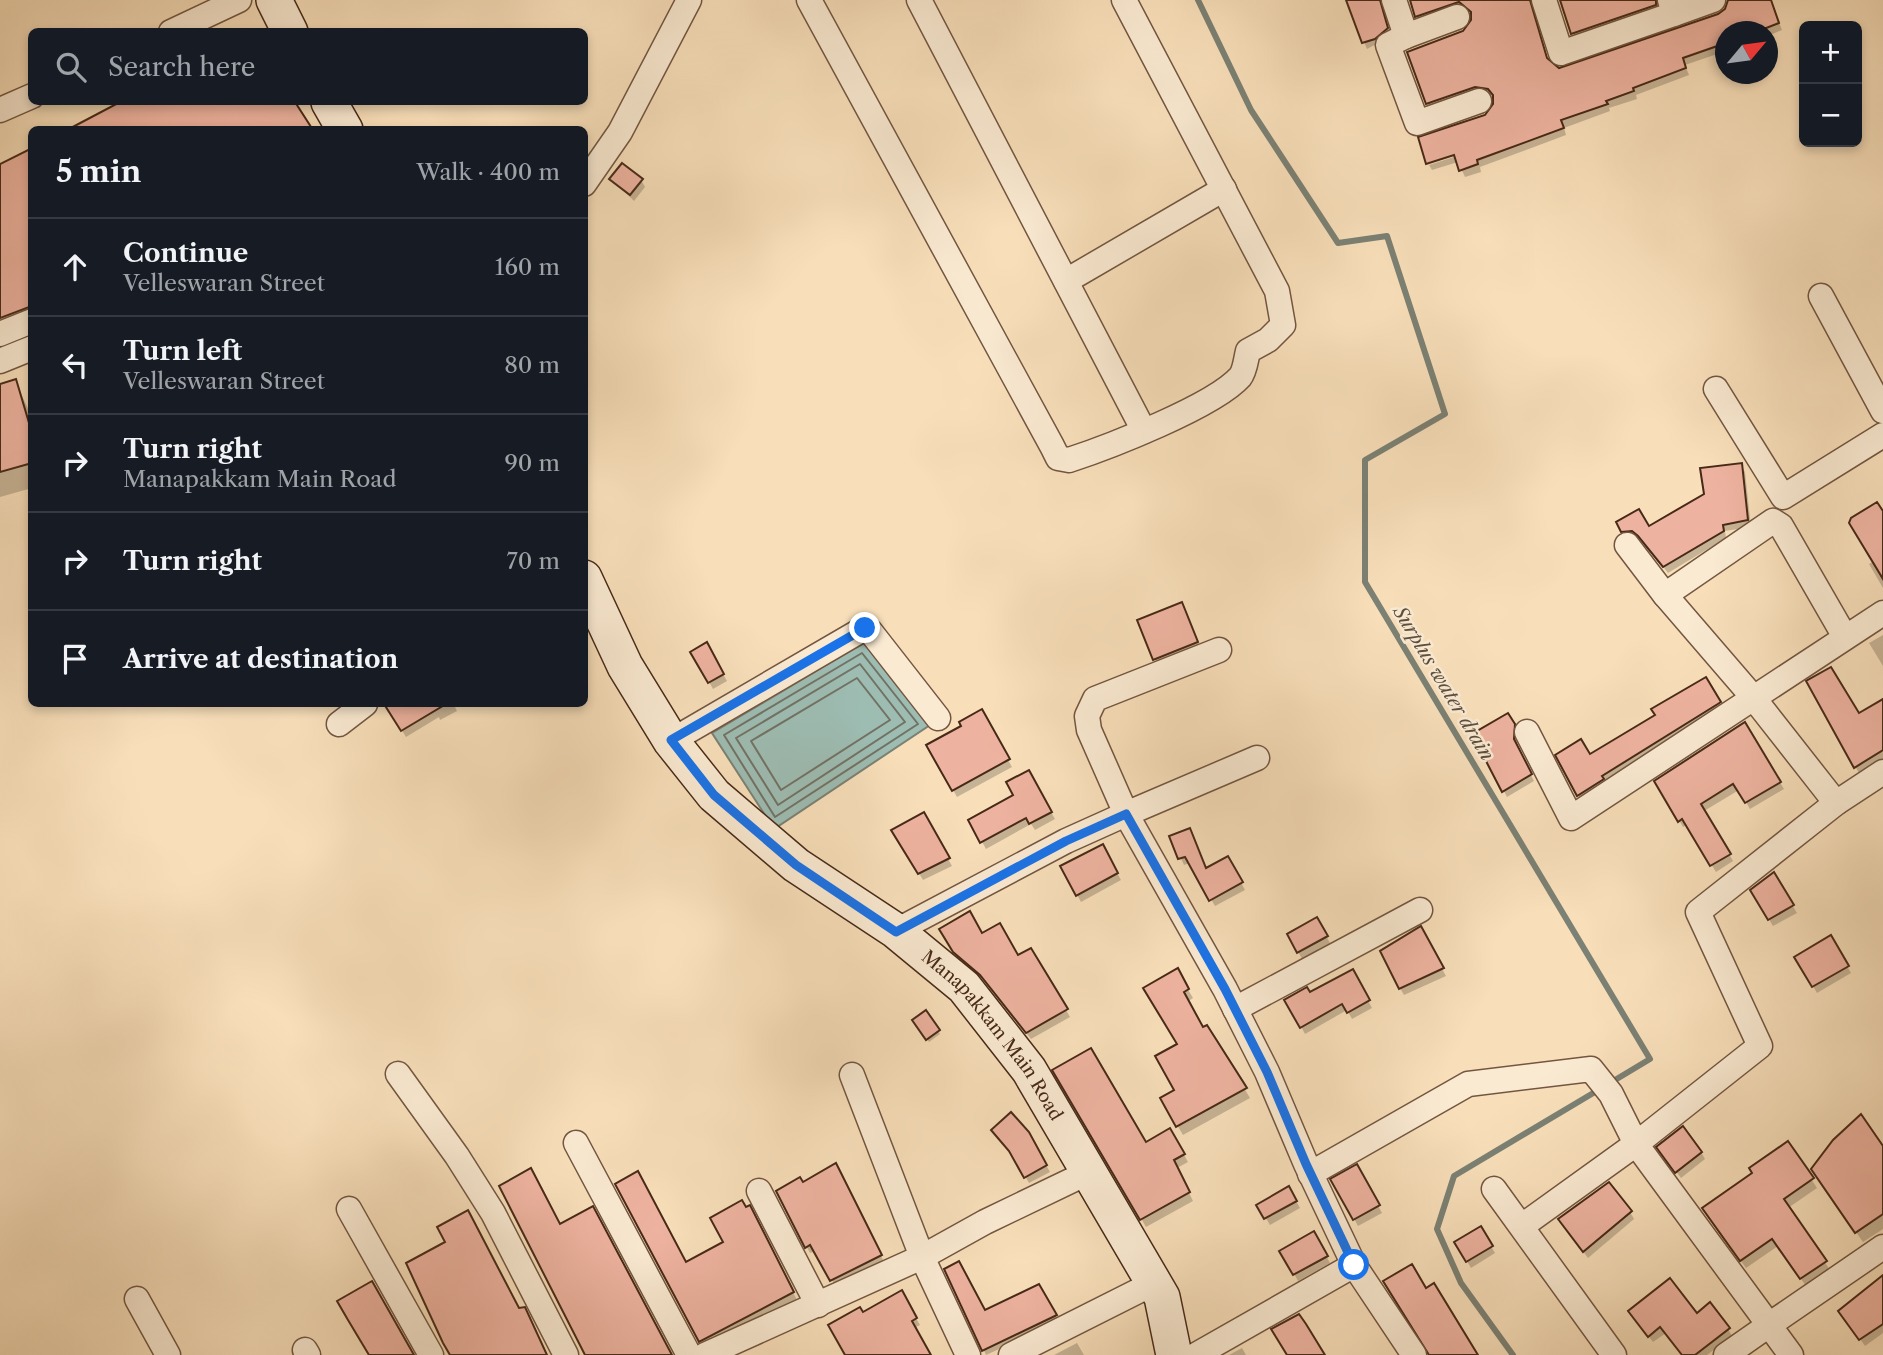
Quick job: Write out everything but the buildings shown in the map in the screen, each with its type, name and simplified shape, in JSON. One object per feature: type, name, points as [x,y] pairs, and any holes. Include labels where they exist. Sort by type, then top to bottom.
[{"type":"main road","points":[[274,0],[288,28]]},
{"type":"main road","points":[[331,105],[343,126]]},
{"type":"main road","name":"Manapakkam Main Road","points":[[588,587],[625,666],[671,740],[714,795],[796,865],[896,932],[964,987],[1029,1070],[1162,1297],[1174,1355]]},
{"type":"street","points":[[180,28],[239,0]]},
{"type":"street","points":[[588,178],[620,132],[689,0]]},
{"type":"street","points":[[809,0],[1058,457],[1069,460],[1170,420],[1231,385],[1243,374],[1248,351],[1268,340],[1283,325],[1277,291],[1124,0]]},
{"type":"street","points":[[919,0],[1144,430]]},
{"type":"street","points":[[1394,0],[1406,36]]},
{"type":"street","points":[[1544,0],[1561,52],[1672,7],[1713,0]]},
{"type":"street","points":[[1457,17],[1388,45],[1417,123],[1479,101]]},
{"type":"street","points":[[0,110],[28,98]]},
{"type":"street","points":[[1066,281],[1224,189]]},
{"type":"street","points":[[1821,296],[1883,411]]},
{"type":"street","points":[[0,334],[28,323]]},
{"type":"street","points":[[0,361],[28,350]]},
{"type":"street","points":[[1716,389],[1783,498],[1883,435]]},
{"type":"street","points":[[1665,595],[1773,521],[1781,526],[1845,637]]},
{"type":"street","points":[[1627,545],[1836,803]]},
{"type":"street","points":[[1527,732],[1571,818],[1752,696],[1883,613]]},
{"type":"street","points":[[671,740],[865,628],[938,718]]},
{"type":"street","points":[[1219,650],[1095,699],[1089,706],[1089,730],[1126,814],[1235,1009],[1267,1072],[1310,1174],[1354,1265],[1414,1355]]},
{"type":"street","points":[[339,724],[361,707]]},
{"type":"street","points":[[896,932],[1066,841],[1257,758]]},
{"type":"street","points":[[1522,1226],[1636,1144],[1760,1046],[1698,912],[1836,803],[1883,772]]},
{"type":"street","points":[[1235,1009],[1420,910]]},
{"type":"street","points":[[1310,1174],[1468,1084],[1591,1069],[1605,1086],[1636,1144],[1791,1355]]},
{"type":"street","points":[[398,1074],[457,1156],[493,1213],[566,1355]]},
{"type":"street","points":[[852,1075],[922,1257],[968,1355]]},
{"type":"street","points":[[576,1143],[690,1355]]},
{"type":"street","points":[[705,1355],[922,1257],[985,1222],[1089,1172]]},
{"type":"street","points":[[1494,1189],[1614,1355]]},
{"type":"street","points":[[759,1191],[818,1305]]},
{"type":"street","points":[[349,1209],[431,1355]]},
{"type":"street","points":[[1726,1355],[1883,1247]]},
{"type":"street","points":[[1196,1355],[1354,1265]]},
{"type":"street","points":[[1011,1355],[1154,1283]]},
{"type":"street","points":[[137,1300],[168,1355]]},
{"type":"water","points":[[865,642],[930,725],[774,829],[712,733]]},
{"type":"waterway","name":"Surplus water drain","points":[[1198,0],[1251,110],[1338,243],[1387,236],[1445,414],[1365,460],[1365,582],[1650,1059],[1610,1083]]},
{"type":"waterway","name":"Surplus water drain","points":[[1513,1355],[1461,1283],[1437,1229],[1454,1176],[1600,1089]]},
{"type":"route","points":[[865,628],[671,740],[714,795],[796,865],[896,932],[1066,841],[1126,814],[1225,989],[1267,1072],[1306,1164],[1354,1265]]}]
